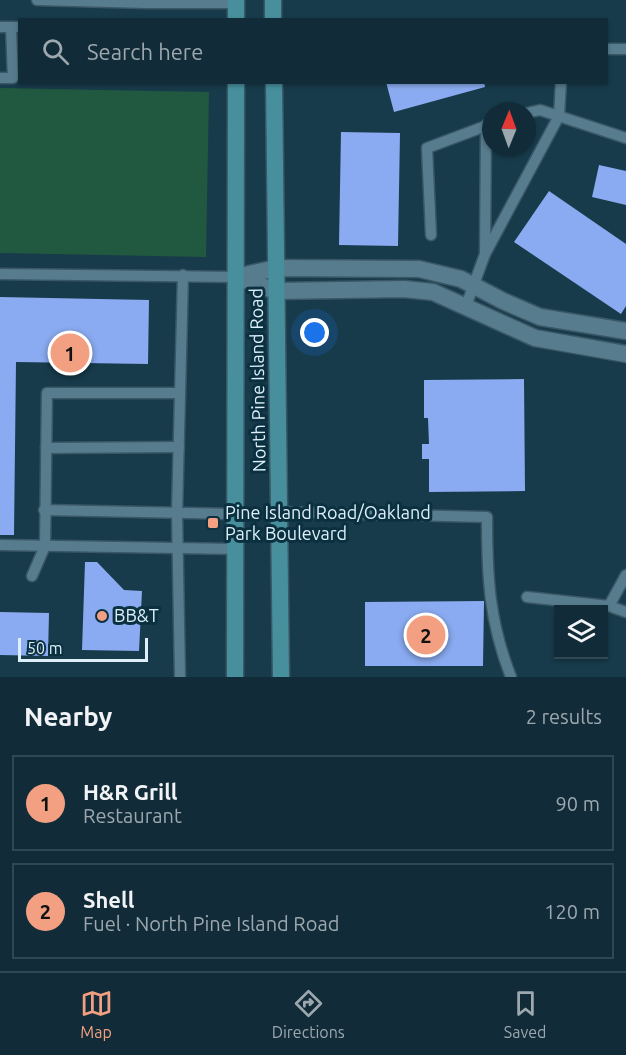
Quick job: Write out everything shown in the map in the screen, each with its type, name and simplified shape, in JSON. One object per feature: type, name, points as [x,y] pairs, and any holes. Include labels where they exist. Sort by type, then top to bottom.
[{"type":"main road","points":[[273,0],[273,18]]},
{"type":"main road","name":"North Pine Island Road","points":[[235,677],[236,84]]},
{"type":"main road","name":"North Pine Island Road","points":[[274,84],[281,677]]},
{"type":"street","points":[[235,277],[276,268],[419,269],[441,272],[540,316],[626,331]]},
{"type":"street","points":[[235,277],[276,291],[404,289],[433,292],[536,338],[626,354]]},
{"type":"lane","points":[[37,0],[146,1],[236,8]]},
{"type":"lane","points":[[0,78],[13,78],[10,27]]},
{"type":"lane","points":[[608,49],[626,49]]},
{"type":"lane","points":[[466,306],[475,287],[485,254],[559,116],[561,84]]},
{"type":"lane","points":[[536,111],[540,110],[626,138]]},
{"type":"lane","points":[[431,235],[427,148],[482,126]]},
{"type":"lane","points":[[485,254],[487,156]]},
{"type":"lane","points":[[0,274],[235,277]]},
{"type":"lane","points":[[180,677],[177,513],[183,275]]},
{"type":"lane","points":[[33,576],[45,546],[47,393],[180,393]]},
{"type":"lane","points":[[46,448],[179,447]]},
{"type":"lane","points":[[44,510],[235,514]]},
{"type":"lane","points":[[279,512],[487,517],[487,571],[497,641],[511,677]]},
{"type":"lane","points":[[0,545],[235,549]]},
{"type":"lane","points":[[609,606],[626,575]]},
{"type":"lane","points":[[527,597],[609,606],[626,612]]},
{"type":"green space","points":[[0,88],[209,92],[206,257],[0,253]]},
{"type":"building","points":[[387,84],[484,84],[485,87],[394,112]]},
{"type":"building","points":[[341,132],[400,133],[398,246],[339,245]]},
{"type":"building","points":[[599,165],[626,171],[626,205],[592,197]]},
{"type":"building","points":[[549,191],[626,244],[626,306],[621,314],[514,242]]},
{"type":"building","points":[[0,297],[149,300],[148,364],[16,362],[14,535],[0,535]]},
{"type":"building","points":[[524,379],[525,491],[429,492],[429,459],[422,459],[422,444],[429,444],[428,418],[424,418],[424,380]]},
{"type":"building","points":[[85,562],[97,562],[124,590],[142,591],[139,651],[82,650]]},
{"type":"building","points":[[484,601],[483,666],[365,666],[365,602]]},
{"type":"building","points":[[0,612],[49,613],[48,656],[0,655]]},
{"type":"place","name":"H&R Grill","points":[[70,353]]},
{"type":"place","name":"Pine Island Road/Oakland Park Boulevard","points":[[213,523]]},
{"type":"place","name":"BB&T","points":[[102,616]]},
{"type":"place","name":"Shell","points":[[426,635]]}]
